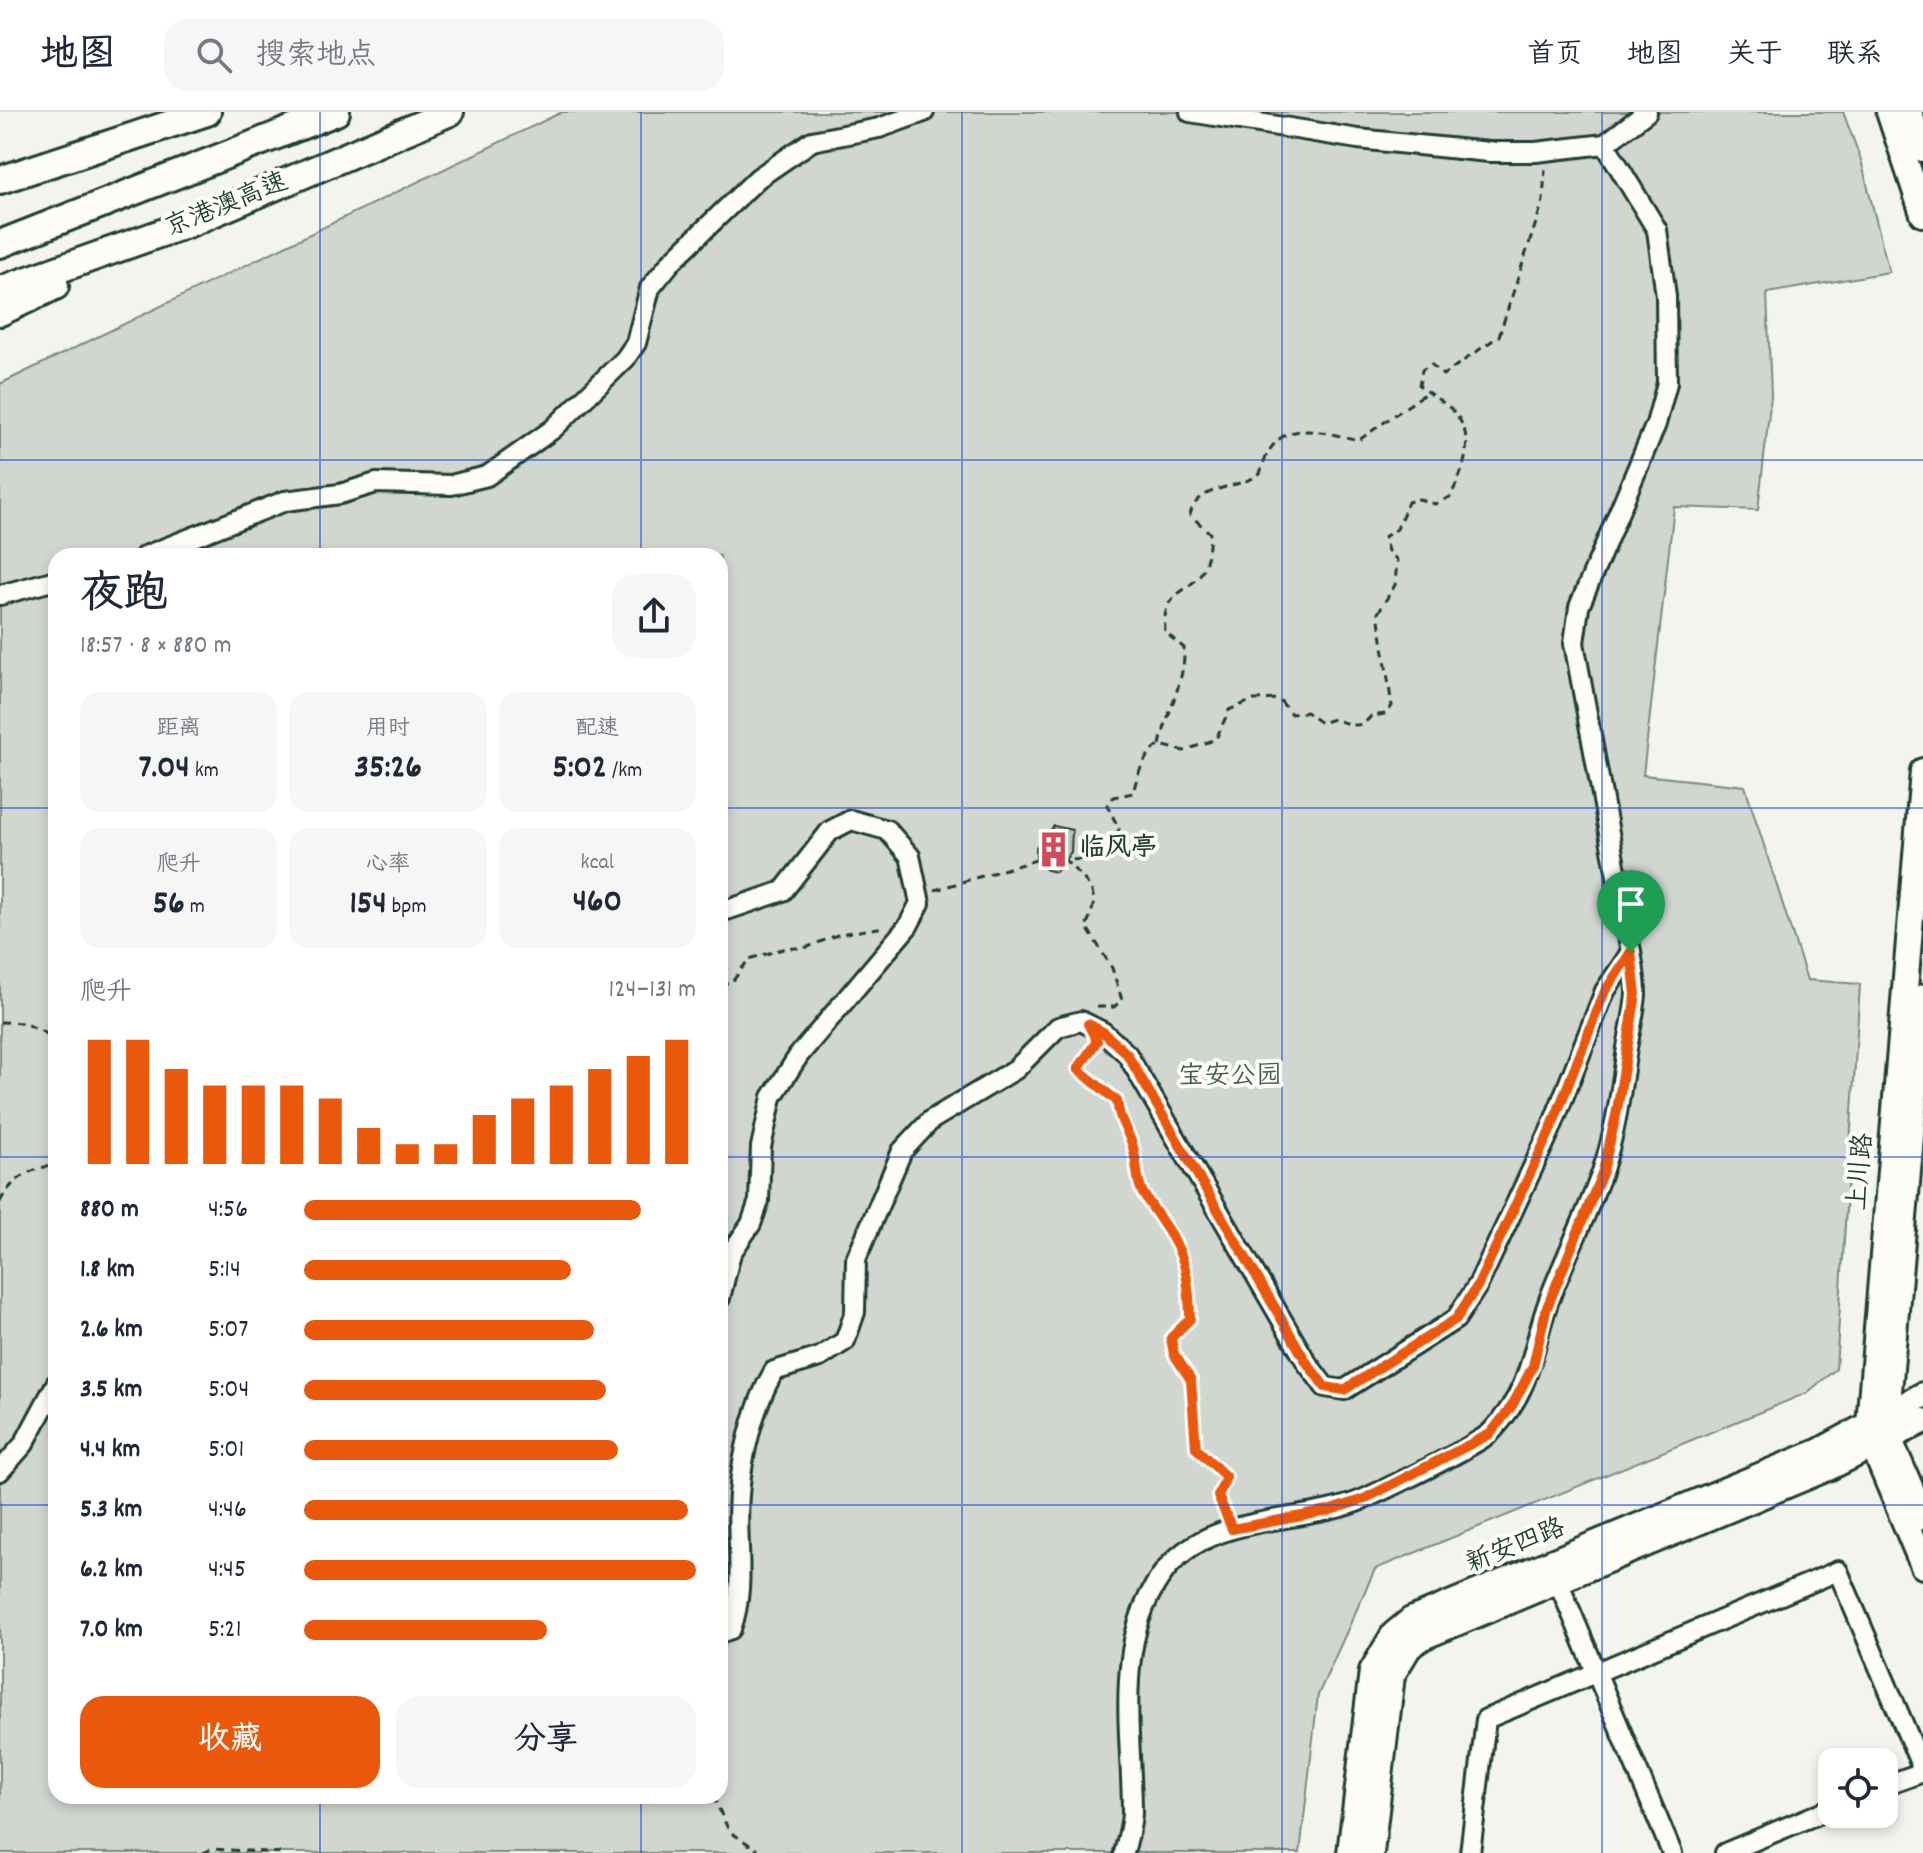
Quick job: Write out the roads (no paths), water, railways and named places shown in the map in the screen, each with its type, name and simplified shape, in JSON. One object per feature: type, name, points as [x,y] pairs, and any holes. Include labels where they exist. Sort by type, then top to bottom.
[{"type":"highway","points":[[0,180],[207,112]]},
{"type":"highway","name":"京港澳高速","points":[[0,244],[336,112]]},
{"type":"highway","name":"京港澳高速","points":[[0,290],[187,224],[450,112]]},
{"type":"highway","points":[[0,312],[187,224]]},
{"type":"main road","points":[[1889,112],[1923,214]]},
{"type":"main road","points":[[1909,112],[1923,149]]},
{"type":"main road","name":"上川路","points":[[1923,771],[1880,1433],[1923,1566]]},
{"type":"main road","name":"上川路","points":[[1923,997],[1880,1433],[1923,1517]]},
{"type":"main road","points":[[1880,1433],[1923,1395]]},
{"type":"main road","points":[[1880,1433],[1923,1421]]},
{"type":"main road","name":"新安四路","points":[[1371,1853],[1392,1675],[1399,1659],[1423,1637],[1558,1581],[1880,1433]]},
{"type":"main road","name":"新安四路","points":[[1350,1853],[1372,1671],[1394,1634],[1411,1620],[1820,1451],[1880,1433]]},
{"type":"street","points":[[165,548],[285,501],[340,494],[376,483],[451,485],[487,476],[553,429],[625,359],[636,343],[650,288],[672,261],[758,178],[812,141],[879,128],[924,112]]},
{"type":"street","points":[[1190,112],[1358,139],[1489,152],[1605,144],[1647,112]]},
{"type":"street","points":[[1124,1853],[1132,1814],[1126,1728],[1132,1655],[1142,1613],[1160,1576],[1184,1551],[1232,1529],[1328,1511],[1364,1499],[1490,1434],[1512,1406],[1533,1366],[1546,1310],[1603,1171],[1617,1111],[1636,994],[1574,643],[1579,607],[1656,424],[1667,383],[1669,341],[1657,230],[1605,144]]},
{"type":"street","points":[[0,595],[48,582]]},
{"type":"street","points":[[728,910],[783,891],[830,831],[851,820],[887,830],[910,856],[920,903],[908,926],[799,1055],[772,1097],[761,1147],[759,1201],[751,1224],[731,1253],[728,1265]]},
{"type":"street","points":[[728,1630],[740,1604],[739,1495],[762,1391],[774,1371],[820,1357],[845,1341],[855,1312],[856,1259],[902,1151],[931,1120],[1016,1069],[1058,1027],[1081,1021],[1103,1032],[1127,1054],[1307,1363],[1325,1387],[1344,1390],[1456,1319],[1478,1285],[1550,1131],[1605,991],[1631,952]]},
{"type":"street","points":[[0,1471],[24,1444],[48,1399]]},
{"type":"street","points":[[1470,1853],[1486,1719],[1838,1571],[1923,1771],[1898,1781]]},
{"type":"street","points":[[1558,1581],[1672,1853]]},
{"type":"street","points":[[1725,1853],[1818,1814]]},
{"type":"place","name":"临风亭","points":[[1053,849]]},
{"type":"park label","name":"宝安公园","points":[[1230,1077]]}]
